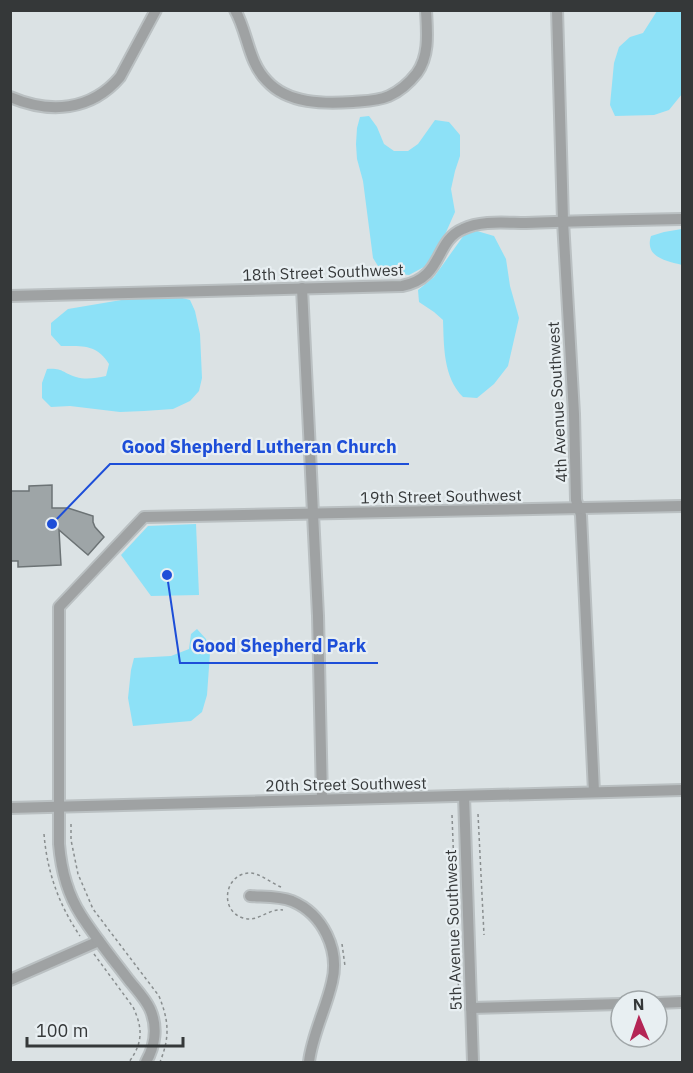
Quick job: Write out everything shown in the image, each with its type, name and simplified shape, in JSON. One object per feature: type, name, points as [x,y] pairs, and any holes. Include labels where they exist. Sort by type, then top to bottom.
[{"type":"street","points":[[10,97],[46,108],[78,105],[97,98],[120,77],[156,10]]},
{"type":"street","points":[[235,10],[252,57],[258,70],[267,81],[281,92],[301,100],[321,103],[372,100],[388,96],[402,88],[416,74],[426,52],[426,10]]},
{"type":"street","name":"4th Avenue Southwest","points":[[557,10],[563,221],[574,414],[576,500],[581,515],[594,792]]},
{"type":"street","name":"18th Street Southwest","points":[[10,296],[391,287],[412,284],[426,275],[450,239],[461,229],[471,226],[563,221],[682,219]]},
{"type":"street","points":[[302,288],[318,616],[322,799]]},
{"type":"street","name":"19th Street Southwest","points":[[146,1062],[154,1039],[154,1023],[150,1009],[80,913],[69,891],[59,844],[59,607],[144,517],[682,506]]},
{"type":"street","name":"20th Street Southwest","points":[[10,807],[682,790]]},
{"type":"street","name":"5th Avenue Southwest","points":[[464,796],[473,1062]]},
{"type":"street","points":[[250,896],[278,898],[298,905],[318,921],[331,943],[335,964],[333,976],[309,1062]]},
{"type":"street","points":[[10,980],[99,941]]},
{"type":"street","points":[[471,1008],[609,1004]]},
{"type":"path","points":[[478,814],[484,935]]},
{"type":"path","points":[[452,815],[460,1004]]},
{"type":"path","points":[[71,824],[71,840],[78,874],[93,909],[159,996],[168,1034],[160,1062]]},
{"type":"path","points":[[280,887],[256,874],[243,874],[230,883],[227,890],[228,904],[236,915],[248,919],[260,917],[273,910],[285,910]]},
{"type":"path","points":[[341,939],[345,955],[345,972]]},
{"type":"path","points":[[94,955],[134,1007],[138,1016],[140,1041],[129,1062]]},
{"type":"shaded area","points":[[657,11],[682,11],[682,94],[669,110],[654,115],[615,116],[610,105],[614,63],[619,47],[630,37],[643,33]]},
{"type":"shaded area","points":[[369,116],[377,127],[384,144],[394,151],[408,151],[418,144],[435,120],[449,122],[460,135],[460,156],[451,189],[455,212],[439,248],[424,267],[409,275],[391,273],[378,266],[373,258],[356,144],[360,117]]},
{"type":"shaded area","points":[[682,229],[682,265],[664,260],[654,254],[650,243],[651,236]]},
{"type":"shaded area","points":[[477,231],[494,236],[506,259],[510,286],[519,318],[508,366],[494,384],[477,398],[463,397],[456,389],[446,361],[443,320],[419,302],[418,290],[434,277],[464,235]]},
{"type":"shaded area","points":[[175,296],[190,300],[200,334],[202,378],[199,391],[190,401],[173,409],[120,412],[70,406],[51,407],[42,398],[42,383],[47,369],[60,370],[84,378],[106,376],[109,364],[99,353],[82,346],[61,346],[51,335],[51,323],[68,309],[139,297]]},
{"type":"shaded area","points":[[196,524],[199,595],[151,596],[121,555],[148,526]]},
{"type":"shaded area","points":[[197,629],[206,639],[210,653],[207,695],[202,712],[191,721],[133,726],[128,698],[134,658],[171,656],[189,649],[191,634]]},
{"type":"building","points":[[52,485],[52,508],[68,508],[93,516],[95,527],[104,537],[88,555],[59,530],[61,565],[18,567],[18,561],[10,561],[10,491],[29,491],[29,486]]},
{"type":"place","name":"Good Shepherd Lutheran Church","points":[[52,524]]},
{"type":"place","name":"Good Shepherd Park","points":[[167,575]]}]
